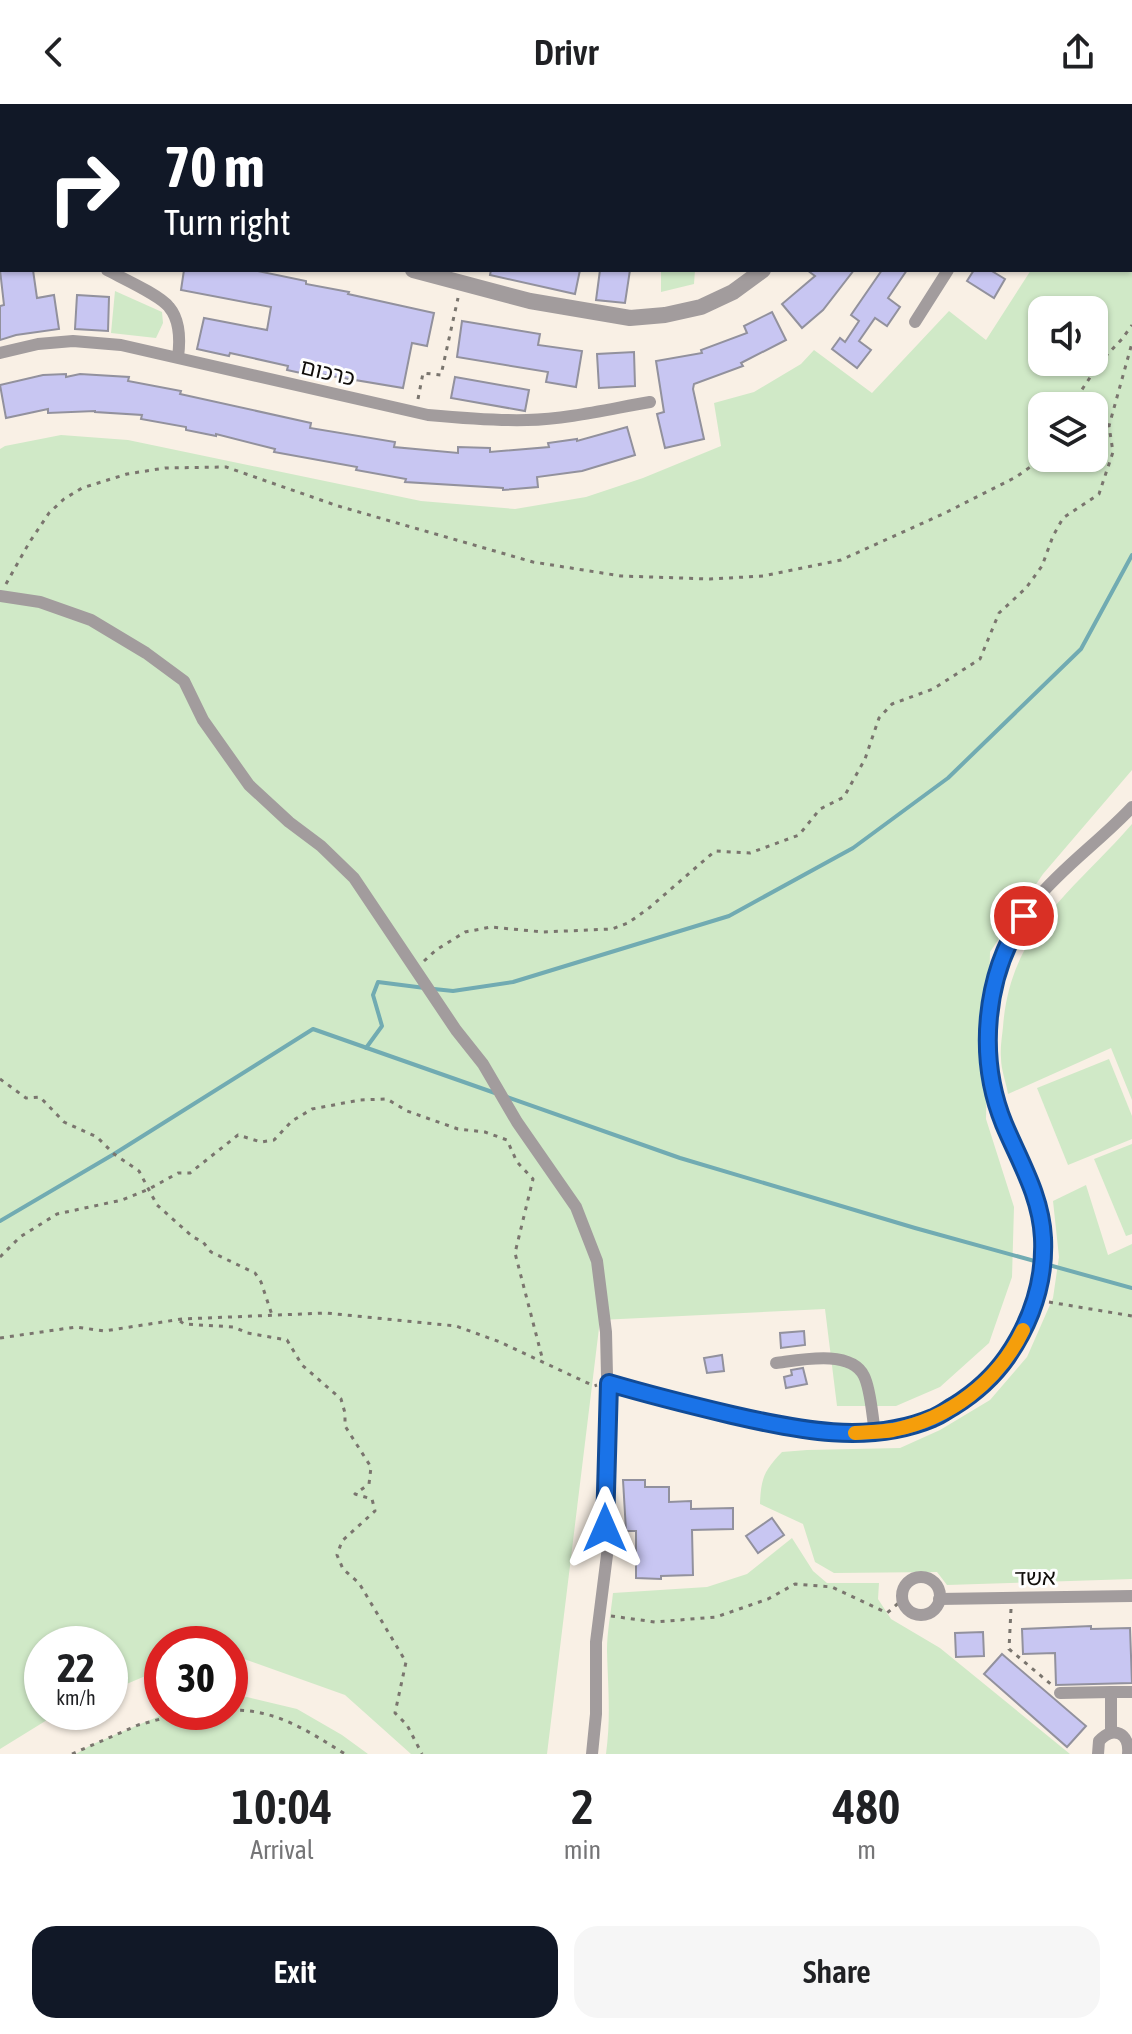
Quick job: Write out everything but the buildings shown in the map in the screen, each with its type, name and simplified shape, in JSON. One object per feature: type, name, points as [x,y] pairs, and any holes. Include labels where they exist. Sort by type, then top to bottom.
[{"type":"street","points":[[111,272],[169,306],[180,342],[178,357]]},
{"type":"street","points":[[424,272],[452,277],[530,301],[630,318],[701,307],[733,292],[760,272]]},
{"type":"street","points":[[915,322],[947,272]]},
{"type":"street","name":"כרכום","points":[[0,353],[38,344],[73,341],[121,345],[416,413],[467,419],[529,420],[650,402]]},
{"type":"street","points":[[0,595],[40,602],[91,620],[146,653],[184,681],[203,720],[249,785],[354,878],[456,1030],[483,1064],[517,1122],[576,1207],[597,1261],[609,1383],[605,1487],[608,1547],[596,1642],[596,1714],[592,1754]]},
{"type":"street","points":[[609,1383],[673,1401],[811,1431],[855,1433],[893,1430],[934,1418],[968,1397],[998,1369],[1019,1340],[1032,1312],[1041,1277],[1043,1239],[1039,1206],[991,1082],[989,1012],[999,967],[1011,935],[1037,896],[1132,807]]},
{"type":"street","points":[[776,1363],[814,1358],[846,1361],[858,1367],[866,1378],[875,1432]]},
{"type":"street","points":[[912,1579],[929,1579],[939,1593],[933,1610],[922,1615],[909,1611],[902,1600],[904,1587],[912,1579]]},
{"type":"street","name":"אשד","points":[[939,1599],[1132,1596]]},
{"type":"street","points":[[1111,1692],[1111,1732]]},
{"type":"street","points":[[1060,1693],[1132,1692]]},
{"type":"street","points":[[1098,1754],[1099,1741],[1111,1732],[1126,1738],[1129,1751]]},
{"type":"path","points":[[416,413],[423,373],[441,375],[452,277]]},
{"type":"path","points":[[1080,392],[1101,361],[1132,325]]},
{"type":"path","points":[[416,970],[436,950],[465,932],[491,927],[543,932],[612,929],[628,923],[715,851],[750,853],[799,835],[820,809],[844,797],[865,759],[879,718],[892,704],[933,689],[980,659],[999,613],[1026,588],[1042,566],[1063,518],[1099,494],[1113,452],[1109,426],[1132,343]]},
{"type":"path","points":[[0,595],[29,543],[49,513],[64,499],[82,488],[127,474],[165,468],[226,467],[338,506],[533,562],[621,576],[710,579],[763,576],[841,560],[945,513],[1028,468]]},
{"type":"path","points":[[0,1079],[26,1098],[40,1097],[64,1122],[97,1137],[114,1154],[139,1171],[157,1205],[193,1237],[203,1242],[211,1252],[255,1273],[272,1315]]},
{"type":"path","points":[[0,1257],[20,1237],[57,1214],[122,1200],[178,1173],[190,1173],[238,1135],[261,1142],[274,1140],[292,1121],[312,1109],[360,1100],[387,1099],[407,1111],[458,1129],[485,1132],[507,1140],[517,1162],[533,1179],[515,1253],[543,1361]]},
{"type":"path","points":[[1035,1300],[1132,1316]]},
{"type":"path","points":[[0,1338],[76,1327],[104,1331],[177,1320],[326,1313],[456,1326],[500,1342],[594,1386],[609,1383]]},
{"type":"path","points":[[177,1320],[184,1324],[234,1327],[247,1333],[287,1340],[302,1365],[341,1399],[345,1426],[371,1467],[369,1484],[355,1494],[372,1499],[375,1511],[342,1541],[337,1555],[343,1569],[359,1583],[406,1662],[395,1713],[407,1725],[422,1754]]},
{"type":"path","points":[[600,1614],[655,1622],[716,1617],[768,1599],[795,1584],[832,1587],[887,1613],[902,1600]]},
{"type":"path","points":[[1011,1598],[1009,1649],[1060,1693]]},
{"type":"path","points":[[248,1710],[290,1721],[345,1754]]},
{"type":"path","points":[[72,1754],[144,1723]]},
{"type":"green space","points":[[661,272],[695,272],[694,284],[661,292]]},
{"type":"green space","points":[[1030,272],[1132,272],[1132,770],[1043,874],[990,952],[986,1119],[1014,1207],[1012,1277],[989,1343],[940,1387],[896,1406],[837,1406],[825,1309],[600,1320],[547,1754],[411,1754],[345,1695],[248,1660],[248,1626],[144,1626],[144,1677],[128,1683],[128,1626],[24,1626],[24,1730],[31,1730],[0,1749],[0,449],[61,435],[128,440],[421,501],[515,509],[586,497],[721,446],[714,403],[754,392],[801,364],[814,350],[872,393],[949,311],[986,340]]},
{"type":"green space","points":[[115,291],[162,312],[163,323],[156,338],[111,333]]},
{"type":"green space","points":[[1132,824],[1132,1100],[1111,1048],[1008,1094],[1001,1046],[1008,993],[1018,964],[1048,914]]},
{"type":"green space","points":[[1109,1059],[1132,1116],[1132,1139],[1068,1165],[1037,1088]]},
{"type":"green space","points":[[1132,1144],[1132,1234],[1126,1236],[1094,1159]]},
{"type":"green space","points":[[1086,1185],[1108,1255],[1132,1244],[1132,1579],[947,1585],[937,1572],[834,1573],[815,1562],[803,1524],[760,1504],[763,1481],[771,1464],[782,1452],[900,1448],[940,1430],[990,1400],[1027,1357],[1053,1298],[1059,1257],[1053,1201]]},
{"type":"green space","points":[[792,1538],[813,1571],[827,1583],[879,1583],[878,1599],[891,1619],[940,1648],[1070,1754],[606,1754],[609,1715],[607,1644],[613,1593],[707,1587],[747,1574]]},
{"type":"green space","points":[[248,1697],[297,1709],[368,1754],[76,1754],[144,1723],[144,1730],[248,1730]]},
{"type":"waterway","points":[[434,989],[453,991],[513,982],[729,916],[853,848],[948,778],[1081,649],[1132,555]]},
{"type":"waterway","points":[[366,1048],[382,1026],[373,995],[378,982],[425,988]]},
{"type":"waterway","points":[[0,1221],[114,1154],[313,1029],[495,1093]]},
{"type":"waterway","points":[[507,1097],[680,1158],[1132,1288]]},
{"type":"slow traffic","points":[[855,1433],[893,1430],[934,1418],[968,1397],[998,1369],[1023,1330]]},
{"type":"route","points":[[605,1528],[609,1383],[659,1398],[811,1431],[855,1433],[893,1430],[934,1418],[968,1397],[998,1369],[1019,1340],[1032,1312],[1041,1277],[1043,1239],[1039,1206],[991,1082],[988,1030],[999,967],[1011,935],[1024,916]]}]
